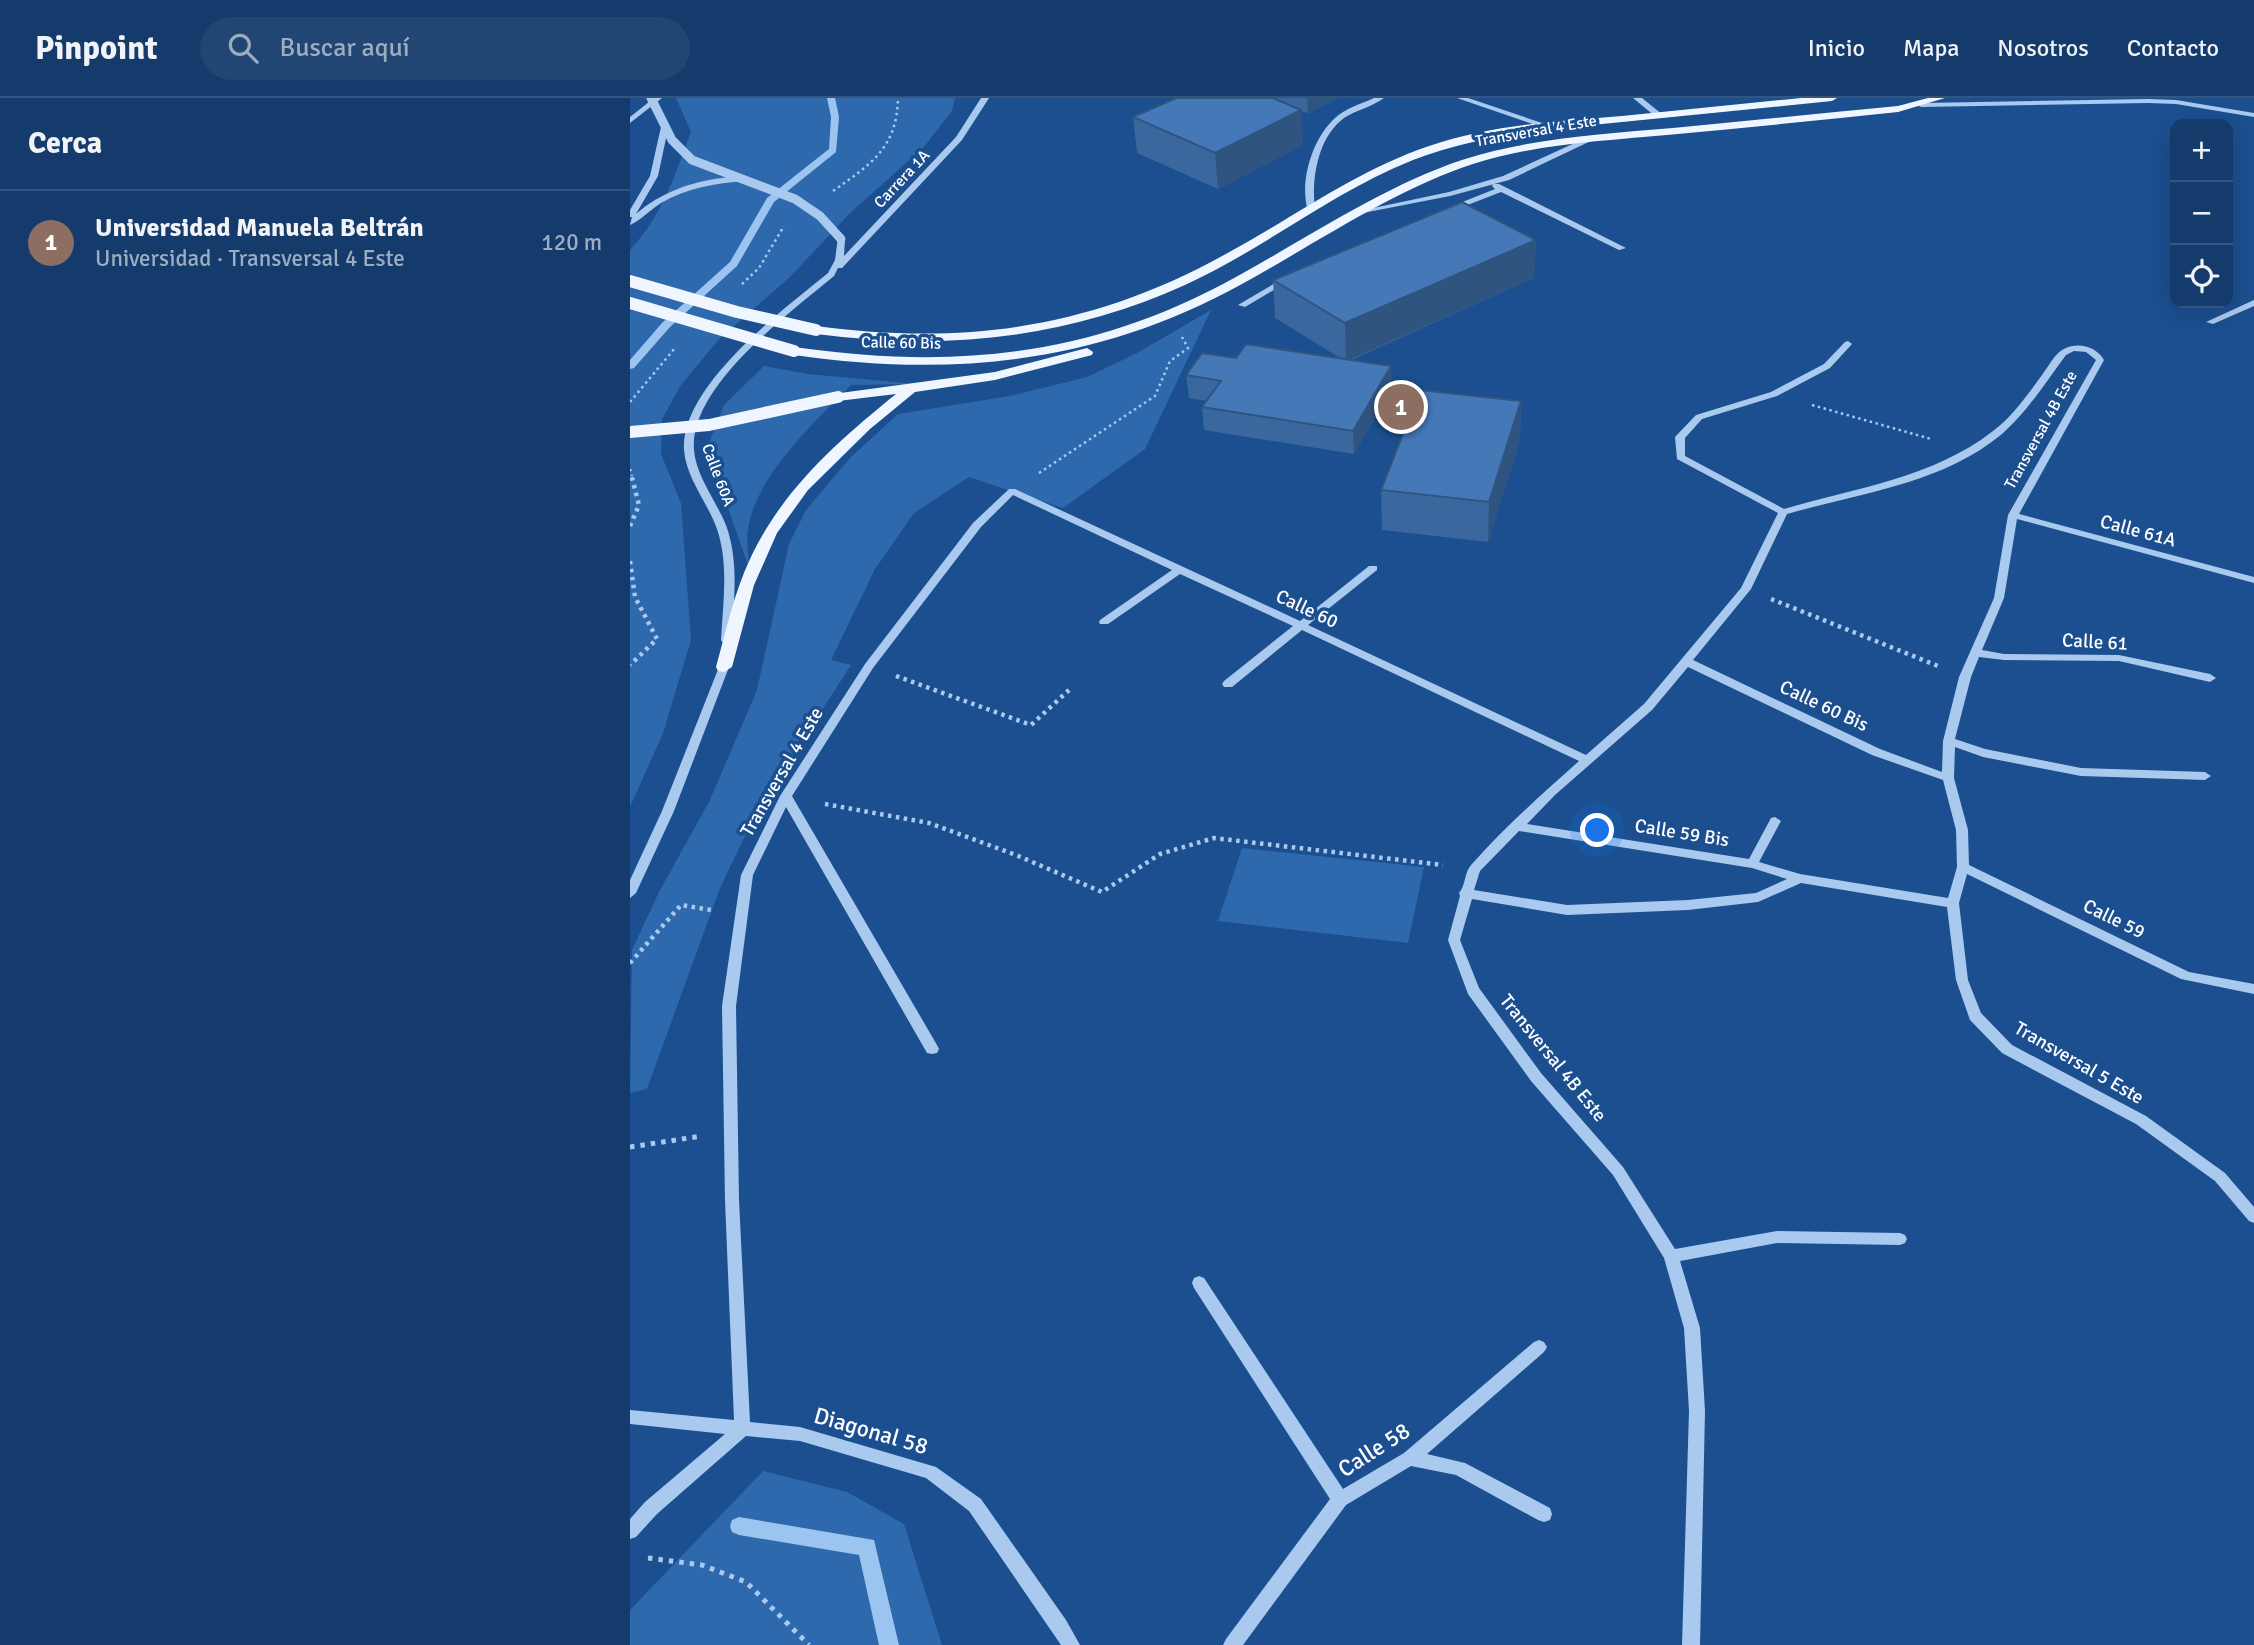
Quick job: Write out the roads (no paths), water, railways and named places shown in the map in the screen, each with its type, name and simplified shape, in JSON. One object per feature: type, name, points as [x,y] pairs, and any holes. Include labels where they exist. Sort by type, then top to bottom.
[{"type":"main road","name":"Transversal 4 Este","points":[[1126,305],[1188,280],[1375,173],[1435,148],[1472,138],[1547,126],[1832,98]]},
{"type":"main road","name":"Transversal 4 Este","points":[[1173,314],[1213,295],[1363,211],[1431,176],[1468,161],[1593,138],[1825,117],[1921,105],[1940,98]]},
{"type":"main road","name":"Calle 60 Bis","points":[[630,281],[737,312],[816,330],[883,339],[968,338],[1046,326],[1126,305]]},
{"type":"main road","name":"Calle 60 Bis","points":[[630,303],[794,351],[835,358],[924,363],[996,358],[1088,342],[1173,314]]},
{"type":"main road","points":[[630,432],[710,425],[838,397],[955,384],[1059,361],[1112,344],[1173,314]]},
{"type":"main road","points":[[724,667],[756,560],[779,519],[805,484],[839,447],[910,390]]},
{"type":"street","points":[[651,98],[664,129],[681,150],[698,164],[800,201],[823,217],[841,239],[839,260],[831,274]]},
{"type":"street","points":[[630,121],[658,98]]},
{"type":"street","name":"Carrera 1A","points":[[831,274],[959,138],[985,98]]},
{"type":"street","points":[[1311,209],[1307,195],[1323,137],[1337,120],[1380,98]]},
{"type":"street","points":[[1461,98],[1547,126]]},
{"type":"street","points":[[1637,98],[1659,115]]},
{"type":"street","points":[[2176,102],[2191,98]]},
{"type":"street","points":[[1921,105],[2040,100],[2176,102],[2254,115]]},
{"type":"street","points":[[630,223],[654,176],[664,129]]},
{"type":"street","points":[[1363,211],[1409,203],[1489,183],[1532,168],[1593,138]]},
{"type":"street","points":[[634,216],[657,200],[688,186],[708,181],[745,179]]},
{"type":"street","points":[[1489,183],[1622,248]]},
{"type":"street","points":[[1442,212],[1501,189]]},
{"type":"street","name":"Calle 60A","points":[[630,893],[668,811],[724,667],[729,575],[723,533],[690,452],[693,416],[727,368],[831,274]]},
{"type":"street","points":[[1242,304],[1298,274]]},
{"type":"street","points":[[2210,321],[2254,303]]},
{"type":"street","points":[[1783,512],[1680,457],[1680,437],[1699,417],[1774,394],[1827,366],[1848,344]]},
{"type":"street","name":"Transversal 4B Este","points":[[1691,1645],[1697,1411],[1692,1328],[1671,1256],[1618,1171],[1536,1077],[1473,990],[1454,940],[1465,893],[1474,869],[1516,826],[1648,708],[1687,662],[1746,589],[1783,512],[1923,472],[1970,450],[1998,431],[2068,349],[2086,349],[2099,356],[2100,360],[2013,515],[1999,598],[1965,677],[1949,741],[1948,778],[1962,830],[1963,867],[1953,903]]},
{"type":"street","name":"Calle 60","points":[[1012,491],[1588,760]]},
{"type":"street","name":"Transversal 4 Este","points":[[742,1429],[729,1006],[747,875],[786,796],[869,666],[977,525],[1012,491]]},
{"type":"street","name":"Calle 61A","points":[[2013,515],[2254,580]]},
{"type":"street","points":[[1228,684],[1373,568]]},
{"type":"street","points":[[1104,622],[1180,569]]},
{"type":"street","name":"Calle 61","points":[[1977,653],[2004,657],[2119,658],[2210,678]]},
{"type":"street","name":"Calle 60 Bis","points":[[1687,662],[1877,752],[1948,778]]},
{"type":"street","points":[[1949,741],[1983,753],[2081,772],[2205,776]]},
{"type":"street","points":[[786,796],[932,1049]]},
{"type":"street","points":[[1752,864],[1776,821]]},
{"type":"street","name":"Calle 59 Bis","points":[[1516,826],[1752,864],[1800,878]]},
{"type":"street","name":"Calle 59","points":[[1963,867],[2186,976],[2254,989]]},
{"type":"street","points":[[1465,893],[1567,910],[1688,905],[1758,897],[1800,878],[1953,903]]},
{"type":"street","name":"Transversal 5 Este","points":[[1953,903],[1962,980],[1975,1016],[2007,1049],[2141,1120],[2220,1177],[2254,1217]]},
{"type":"street","points":[[1671,1256],[1777,1237],[1900,1239]]},
{"type":"street","points":[[1199,1283],[1340,1499]]},
{"type":"street","name":"Calle 58","points":[[1232,1645],[1340,1499],[1410,1458],[1539,1347]]},
{"type":"street","name":"Diagonal 58","points":[[630,1417],[800,1434],[930,1472],[975,1505],[1071,1645]]},
{"type":"street","points":[[630,1531],[651,1508],[742,1429]]},
{"type":"street","points":[[1410,1458],[1459,1468],[1544,1514]]},
{"type":"waterway","points":[[630,366],[666,325],[734,264],[770,200],[833,150],[835,117],[831,98]]},
{"type":"waterway","points":[[739,1526],[867,1547],[889,1645]]},
{"type":"place","name":"Universidad Manuela Beltrán","points":[[1401,407]]}]
